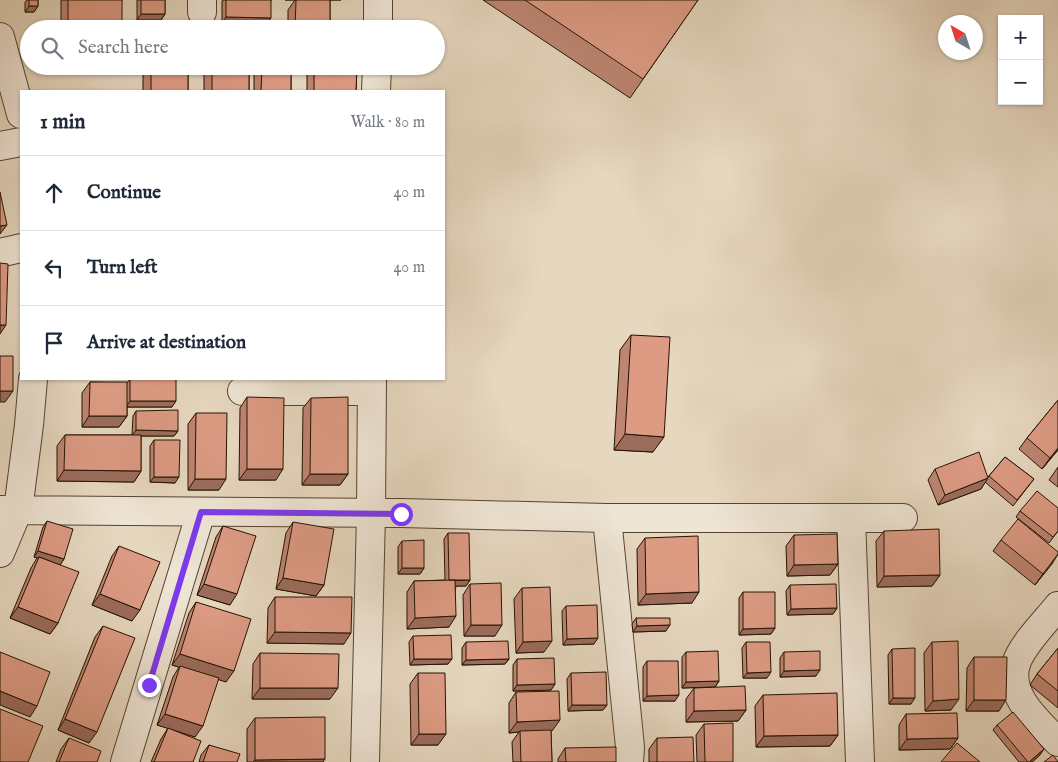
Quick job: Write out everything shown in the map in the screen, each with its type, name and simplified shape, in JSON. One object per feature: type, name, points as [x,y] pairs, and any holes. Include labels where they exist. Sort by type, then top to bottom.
[{"type":"street","points":[[378,0],[378,20]]},
{"type":"street","points":[[0,37],[20,110]]},
{"type":"street","points":[[376,90],[377,75]]},
{"type":"street","points":[[0,146],[20,142]]},
{"type":"street","points":[[0,252],[20,248]]},
{"type":"street","points":[[0,553],[29,425],[33,380]]},
{"type":"street","points":[[242,390],[372,385],[365,762]]},
{"type":"street","points":[[9,510],[608,518],[903,518]]},
{"type":"street","points":[[125,762],[201,512]]},
{"type":"street","points":[[608,518],[629,737],[629,762]]},
{"type":"street","points":[[851,518],[860,762]]},
{"type":"street","points":[[1058,606],[1029,641],[1017,662],[1014,678],[1020,698],[1033,717],[1058,742]]},
{"type":"building","points":[[29,0],[38,0],[38,6],[29,6]]},
{"type":"building","points":[[68,0],[122,0],[122,20],[68,20]]},
{"type":"building","points":[[141,0],[165,0],[165,14],[141,14]]},
{"type":"building","points":[[226,0],[271,0],[271,18],[226,17]]},
{"type":"building","points":[[296,0],[330,0],[330,20],[295,20]]},
{"type":"building","points":[[525,0],[698,0],[643,79]]},
{"type":"building","points":[[151,75],[188,75],[188,90],[151,90]]},
{"type":"building","points":[[212,75],[249,75],[249,90],[212,90]]},
{"type":"building","points":[[262,75],[291,75],[291,90],[261,90]]},
{"type":"building","points":[[314,75],[357,75],[356,90],[314,90]]},
{"type":"building","points":[[0,192],[7,225],[0,226]]},
{"type":"building","points":[[0,263],[8,264],[6,325],[0,325]]},
{"type":"building","points":[[631,335],[670,337],[664,437],[625,434]]},
{"type":"building","points":[[0,356],[13,356],[13,391],[0,391]]},
{"type":"building","points":[[130,380],[176,380],[176,401],[130,401]]},
{"type":"building","points":[[90,382],[127,382],[127,416],[89,416]]},
{"type":"building","points":[[247,397],[284,398],[283,469],[247,469]]},
{"type":"building","points":[[348,397],[348,474],[310,474],[311,398]]},
{"type":"building","points":[[1058,400],[1058,448],[1050,458],[1027,438]]},
{"type":"building","points":[[178,410],[178,431],[136,430],[136,411]]},
{"type":"building","points":[[196,413],[227,413],[226,479],[195,479]]},
{"type":"building","points":[[65,435],[141,435],[141,471],[64,470]]},
{"type":"building","points":[[154,440],[180,440],[179,477],[154,477]]},
{"type":"building","points":[[979,452],[988,478],[945,495],[935,469]]},
{"type":"building","points":[[1005,457],[1034,479],[1017,500],[989,476]]},
{"type":"building","points":[[1037,491],[1058,508],[1058,531],[1053,537],[1020,511]]},
{"type":"building","points":[[1018,519],[1058,552],[1043,574],[1001,540]]},
{"type":"building","points":[[47,521],[73,529],[64,559],[38,551]]},
{"type":"building","points":[[293,522],[334,529],[324,585],[283,578]]},
{"type":"building","points":[[223,526],[256,536],[237,594],[204,584]]},
{"type":"building","points":[[939,529],[940,575],[884,576],[884,531]]},
{"type":"building","points":[[448,533],[469,533],[470,580],[449,580]]},
{"type":"building","points":[[837,534],[838,564],[794,565],[794,535]]},
{"type":"building","points":[[698,536],[699,592],[646,594],[645,538]]},
{"type":"building","points":[[424,540],[424,568],[402,568],[402,541]]},
{"type":"building","points":[[119,546],[160,562],[140,610],[100,594]]},
{"type":"building","points":[[39,557],[79,572],[58,623],[18,607]]},
{"type":"building","points":[[455,580],[456,616],[415,618],[414,581]]},
{"type":"building","points":[[501,583],[502,625],[471,625],[470,584]]},
{"type":"building","points":[[836,584],[837,608],[791,609],[790,585]]},
{"type":"building","points":[[550,587],[552,641],[523,642],[522,588]]},
{"type":"building","points":[[743,592],[775,592],[775,628],[743,629]]},
{"type":"building","points":[[275,597],[352,597],[351,633],[275,632]]},
{"type":"building","points":[[196,602],[251,619],[234,671],[180,654]]},
{"type":"building","points":[[597,605],[598,638],[567,639],[566,606]]},
{"type":"building","points":[[636,618],[670,618],[670,625],[637,626]]},
{"type":"building","points":[[103,626],[135,638],[97,732],[65,719]]},
{"type":"building","points":[[451,635],[452,659],[414,659],[413,636]]},
{"type":"building","points":[[508,641],[509,659],[466,660],[466,642]]},
{"type":"building","points":[[958,641],[959,699],[933,701],[932,642]]},
{"type":"building","points":[[746,642],[770,642],[771,672],[747,673]]},
{"type":"building","points":[[915,648],[915,698],[893,698],[892,649]]},
{"type":"building","points":[[1058,648],[1058,691],[1037,674]]},
{"type":"building","points":[[718,651],[719,681],[686,682],[686,652]]},
{"type":"building","points":[[820,651],[820,670],[784,671],[784,652]]},
{"type":"building","points":[[0,652],[50,672],[37,706],[0,691]]},
{"type":"building","points":[[260,653],[339,654],[338,688],[260,688]]},
{"type":"building","points":[[974,657],[1007,657],[1006,700],[974,700]]},
{"type":"building","points":[[554,658],[555,684],[517,685],[517,659]]},
{"type":"building","points":[[647,661],[678,661],[679,695],[647,696]]},
{"type":"building","points":[[180,666],[219,678],[203,726],[165,714]]},
{"type":"building","points":[[606,672],[607,705],[572,705],[571,673]]},
{"type":"building","points":[[418,673],[445,673],[446,734],[419,734]]},
{"type":"building","points":[[745,686],[746,710],[694,711],[694,688]]},
{"type":"building","points":[[559,691],[560,720],[517,722],[516,692]]},
{"type":"building","points":[[837,693],[838,735],[764,736],[763,695]]},
{"type":"building","points":[[0,709],[43,726],[28,762],[0,762]]},
{"type":"building","points":[[1013,712],[1044,749],[1029,762],[997,725]]},
{"type":"building","points":[[957,713],[958,738],[907,739],[906,714]]},
{"type":"building","points":[[325,717],[325,759],[255,760],[255,718]]},
{"type":"building","points":[[733,723],[733,762],[705,762],[704,724]]},
{"type":"building","points":[[168,728],[201,741],[193,762],[154,762]]},
{"type":"building","points":[[551,730],[552,762],[521,762],[520,731]]},
{"type":"building","points":[[693,737],[694,762],[657,762],[657,738]]},
{"type":"building","points":[[69,738],[101,751],[97,762],[59,762]]},
{"type":"building","points":[[957,743],[980,762],[941,762]]},
{"type":"building","points":[[209,745],[240,754],[237,762],[203,762]]},
{"type":"building","points":[[616,747],[616,762],[566,762],[565,748]]},
{"type":"building","points":[[1053,755],[1058,762],[1044,762]]},
{"type":"route","points":[[149,685],[201,512],[401,514]]}]
